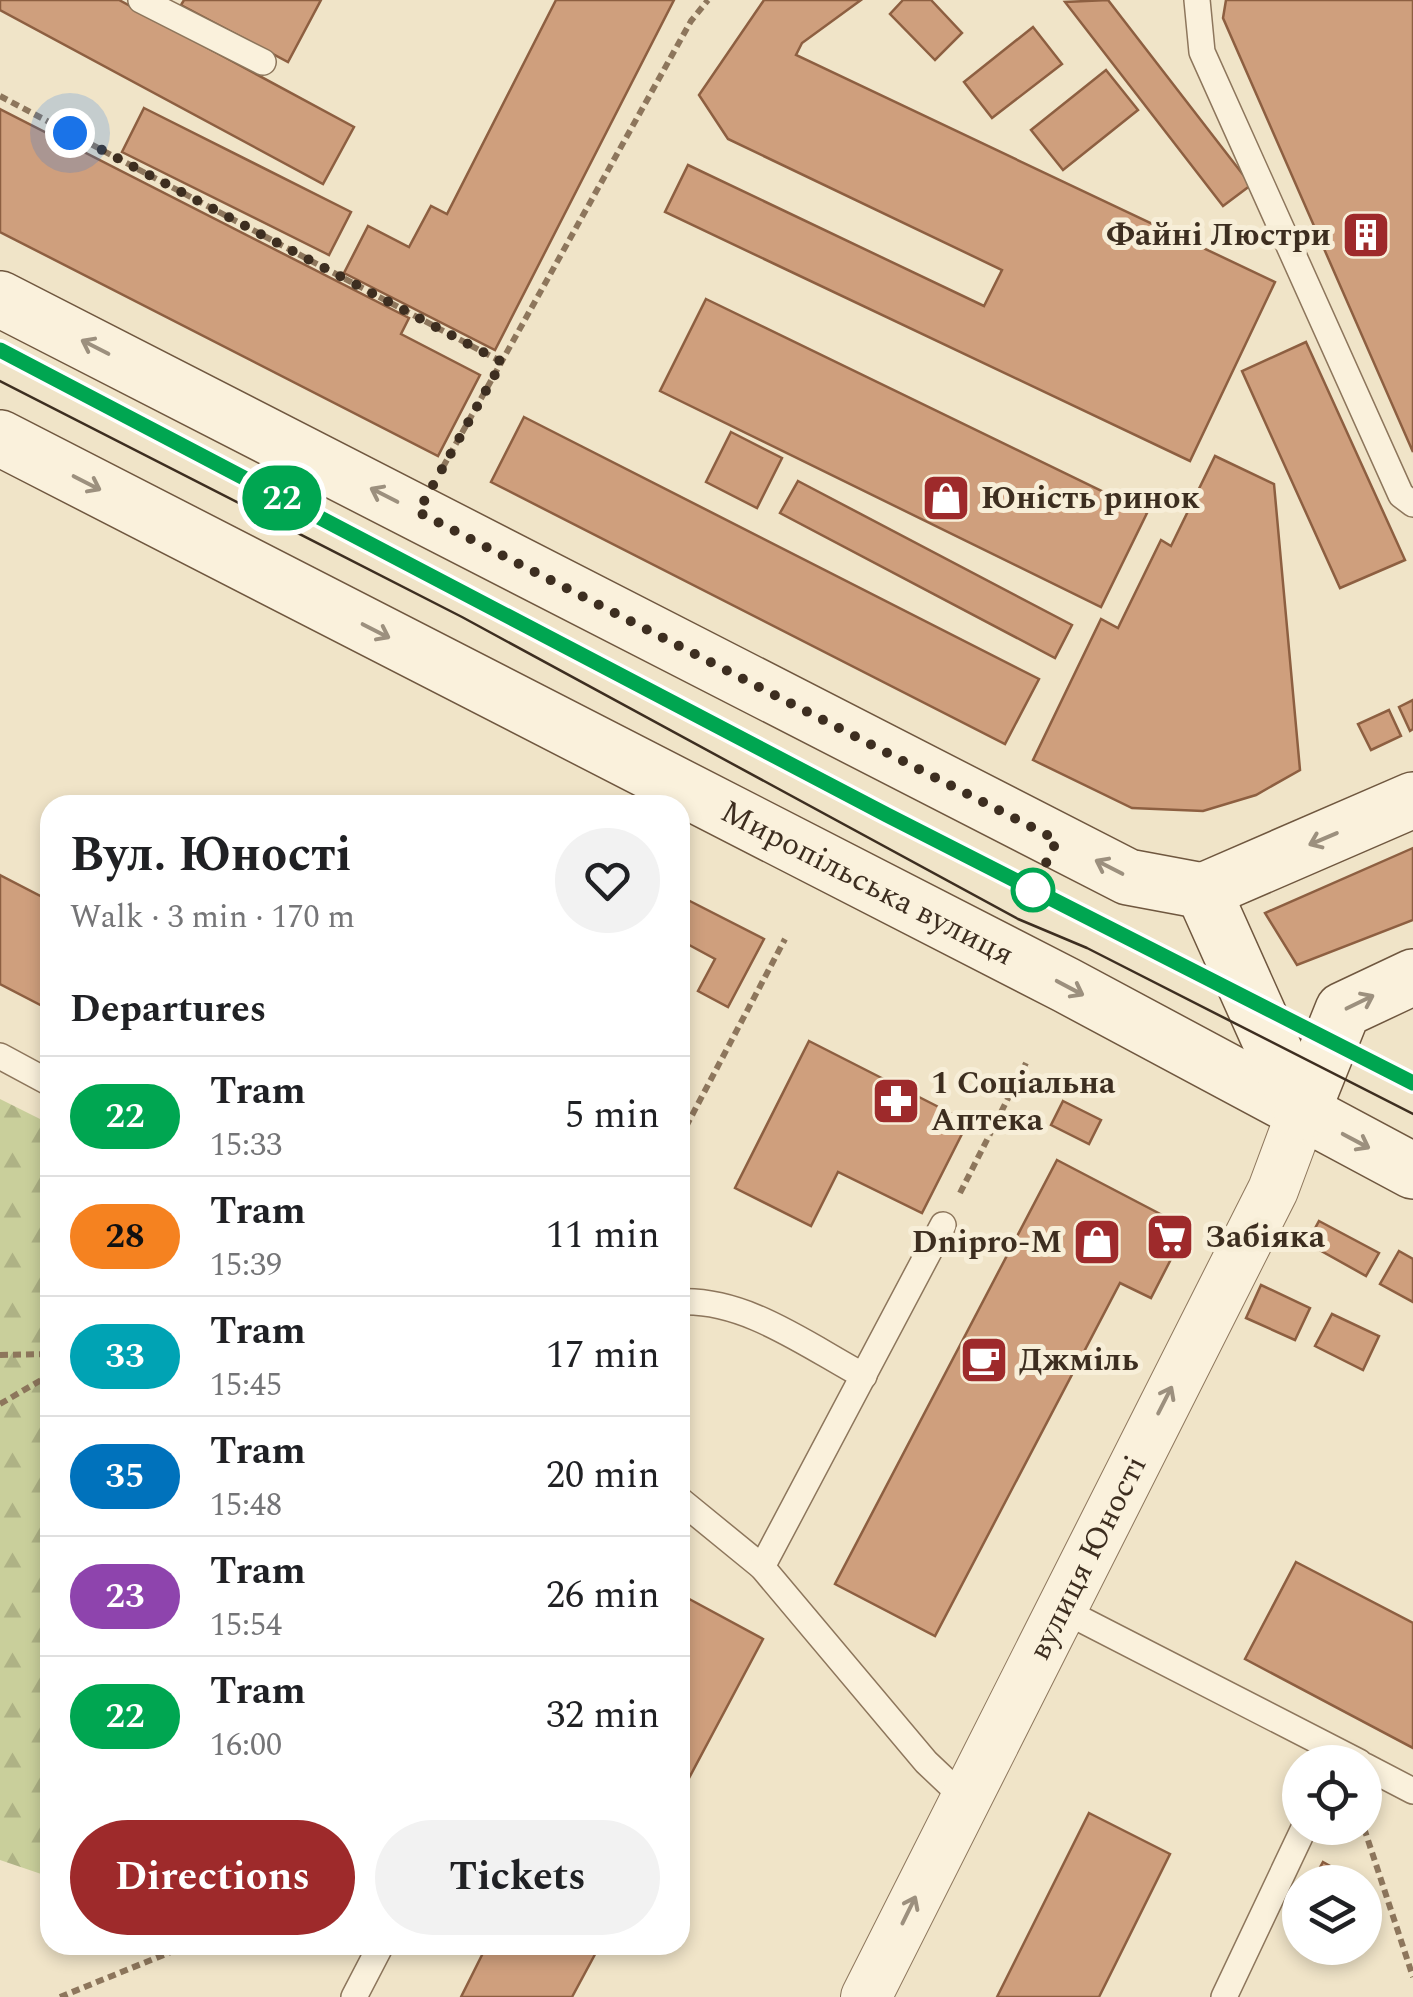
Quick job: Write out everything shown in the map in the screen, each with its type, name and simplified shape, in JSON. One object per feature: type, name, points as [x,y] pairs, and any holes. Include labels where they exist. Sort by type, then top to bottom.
[{"type":"street","points":[[0,299],[1128,877],[1203,891],[1413,800]]},
{"type":"street","name":"Миропільська вулиця","points":[[0,438],[1048,976],[1413,1171]]},
{"type":"street","points":[[1203,891],[1302,1112]]},
{"type":"street","points":[[1302,1112],[1344,1010],[1413,978]]},
{"type":"street","name":"вулиця Юності","points":[[866,1997],[1273,1190],[1302,1112]]},
{"type":"lane","points":[[141,0],[263,62]]},
{"type":"lane","points":[[1197,0],[1202,52],[1401,495],[1413,504]]},
{"type":"lane","points":[[0,1056],[40,1078]]},
{"type":"lane","points":[[762,1567],[944,1225]]},
{"type":"lane","points":[[690,1302],[711,1302],[747,1313],[864,1376]]},
{"type":"lane","points":[[690,1508],[762,1567],[926,1762],[964,1798]]},
{"type":"lane","points":[[1059,1608],[1320,1745]]},
{"type":"lane","points":[[1382,1776],[1413,1791]]},
{"type":"lane","points":[[1224,1997],[1296,1845]]},
{"type":"lane","points":[[354,1997],[376,1955]]},
{"type":"path","points":[[418,512],[690,21],[708,0]]},
{"type":"path","points":[[0,96],[502,362]]},
{"type":"path","points":[[690,1119],[784,939]]},
{"type":"path","points":[[944,1225],[1026,1063]]},
{"type":"path","points":[[0,1355],[40,1354]]},
{"type":"path","points":[[0,1404],[40,1381]]},
{"type":"path","points":[[1370,1845],[1413,1976]]},
{"type":"path","points":[[60,1997],[163,1955]]},
{"type":"green space","points":[[0,1099],[40,1119],[40,1874],[0,1860]]},
{"type":"building","points":[[0,0],[119,0],[354,127],[323,184],[0,10]]},
{"type":"building","points":[[184,0],[321,0],[288,62],[181,5]]},
{"type":"building","points":[[556,0],[674,0],[495,350],[344,273],[368,226],[409,247],[431,206],[447,214]]},
{"type":"building","points":[[764,0],[861,0],[802,43],[796,55],[1275,282],[1190,461],[665,212],[688,165],[984,306],[1002,270],[728,139],[699,95]]},
{"type":"building","points":[[903,0],[931,0],[962,33],[935,60],[890,14]]},
{"type":"building","points":[[1108,0],[1251,185],[1223,206],[1065,2]]},
{"type":"building","name":"Файні Люстри","points":[[1226,0],[1413,0],[1413,452],[1223,18]]},
{"type":"building","points":[[1033,27],[1062,64],[992,118],[964,82]]},
{"type":"building","points":[[1106,70],[1138,110],[1063,170],[1031,130]]},
{"type":"building","points":[[144,108],[351,212],[329,255],[122,152]]},
{"type":"building","points":[[0,109],[409,318],[401,334],[480,375],[438,456],[0,232]]},
{"type":"building","points":[[706,299],[1147,513],[1101,607],[660,391]]},
{"type":"building","points":[[1306,342],[1405,560],[1340,588],[1242,371]]},
{"type":"building","points":[[524,417],[1039,679],[1005,744],[491,482]]},
{"type":"building","points":[[731,432],[782,458],[757,508],[706,482]]},
{"type":"building","points":[[1215,456],[1274,484],[1300,770],[1256,795],[1203,811],[1132,808],[1033,760],[1101,619],[1118,628],[1161,540],[1171,546]]},
{"type":"building","points":[[798,481],[1072,625],[1055,658],[780,513]]},
{"type":"building","points":[[1413,700],[1413,729],[1410,731],[1399,707]]},
{"type":"building","points":[[1389,710],[1401,736],[1371,750],[1358,724]]},
{"type":"building","points":[[1413,848],[1413,920],[1297,965],[1265,913]]},
{"type":"building","points":[[0,875],[40,896],[40,1005],[0,984]]},
{"type":"building","points":[[690,901],[764,939],[728,1007],[698,991],[715,959],[690,945]]},
{"type":"building","points":[[809,1041],[968,1122],[922,1213],[838,1172],[811,1226],[735,1188]]},
{"type":"building","points":[[1063,1101],[1101,1120],[1089,1144],[1051,1125]]},
{"type":"building","points":[[1057,1160],[1187,1228],[1151,1298],[1120,1283],[935,1636],[835,1584]]},
{"type":"building","points":[[1319,1221],[1379,1253],[1366,1276],[1307,1243]]},
{"type":"building","points":[[1399,1251],[1413,1259],[1413,1302],[1380,1284]]},
{"type":"building","points":[[1261,1285],[1310,1308],[1295,1340],[1246,1318]]},
{"type":"building","points":[[1332,1314],[1379,1336],[1363,1370],[1315,1346]]},
{"type":"building","points":[[1296,1562],[1413,1623],[1413,1748],[1245,1659]]},
{"type":"building","points":[[690,1599],[763,1639],[690,1776]]},
{"type":"building","points":[[1089,1813],[1170,1854],[1099,1997],[997,1997]]},
{"type":"building","points":[[482,1955],[595,1955],[572,1997],[461,1997]]},
{"type":"tram line","points":[[0,350],[887,815],[1413,1083]]},
{"type":"tram line","name":"22","points":[[0,350],[887,815],[1413,1083]]},
{"type":"tram line","points":[[0,381],[462,617],[1018,919],[1087,948],[1413,1114]]},
{"type":"place","name":"Файні Люстри","points":[[1366,235]]},
{"type":"place","name":"Юність ринок","points":[[946,498]]},
{"type":"place","name":"1 Соціальна Аптека","points":[[896,1101]]},
{"type":"place","name":"Забіяка","points":[[1170,1237]]},
{"type":"place","name":"Dnipro-M","points":[[1097,1242]]},
{"type":"place","name":"Джміль","points":[[984,1360]]},
{"type":"route","points":[[70,133],[502,362],[418,512],[1057,840],[1033,890]]}]
